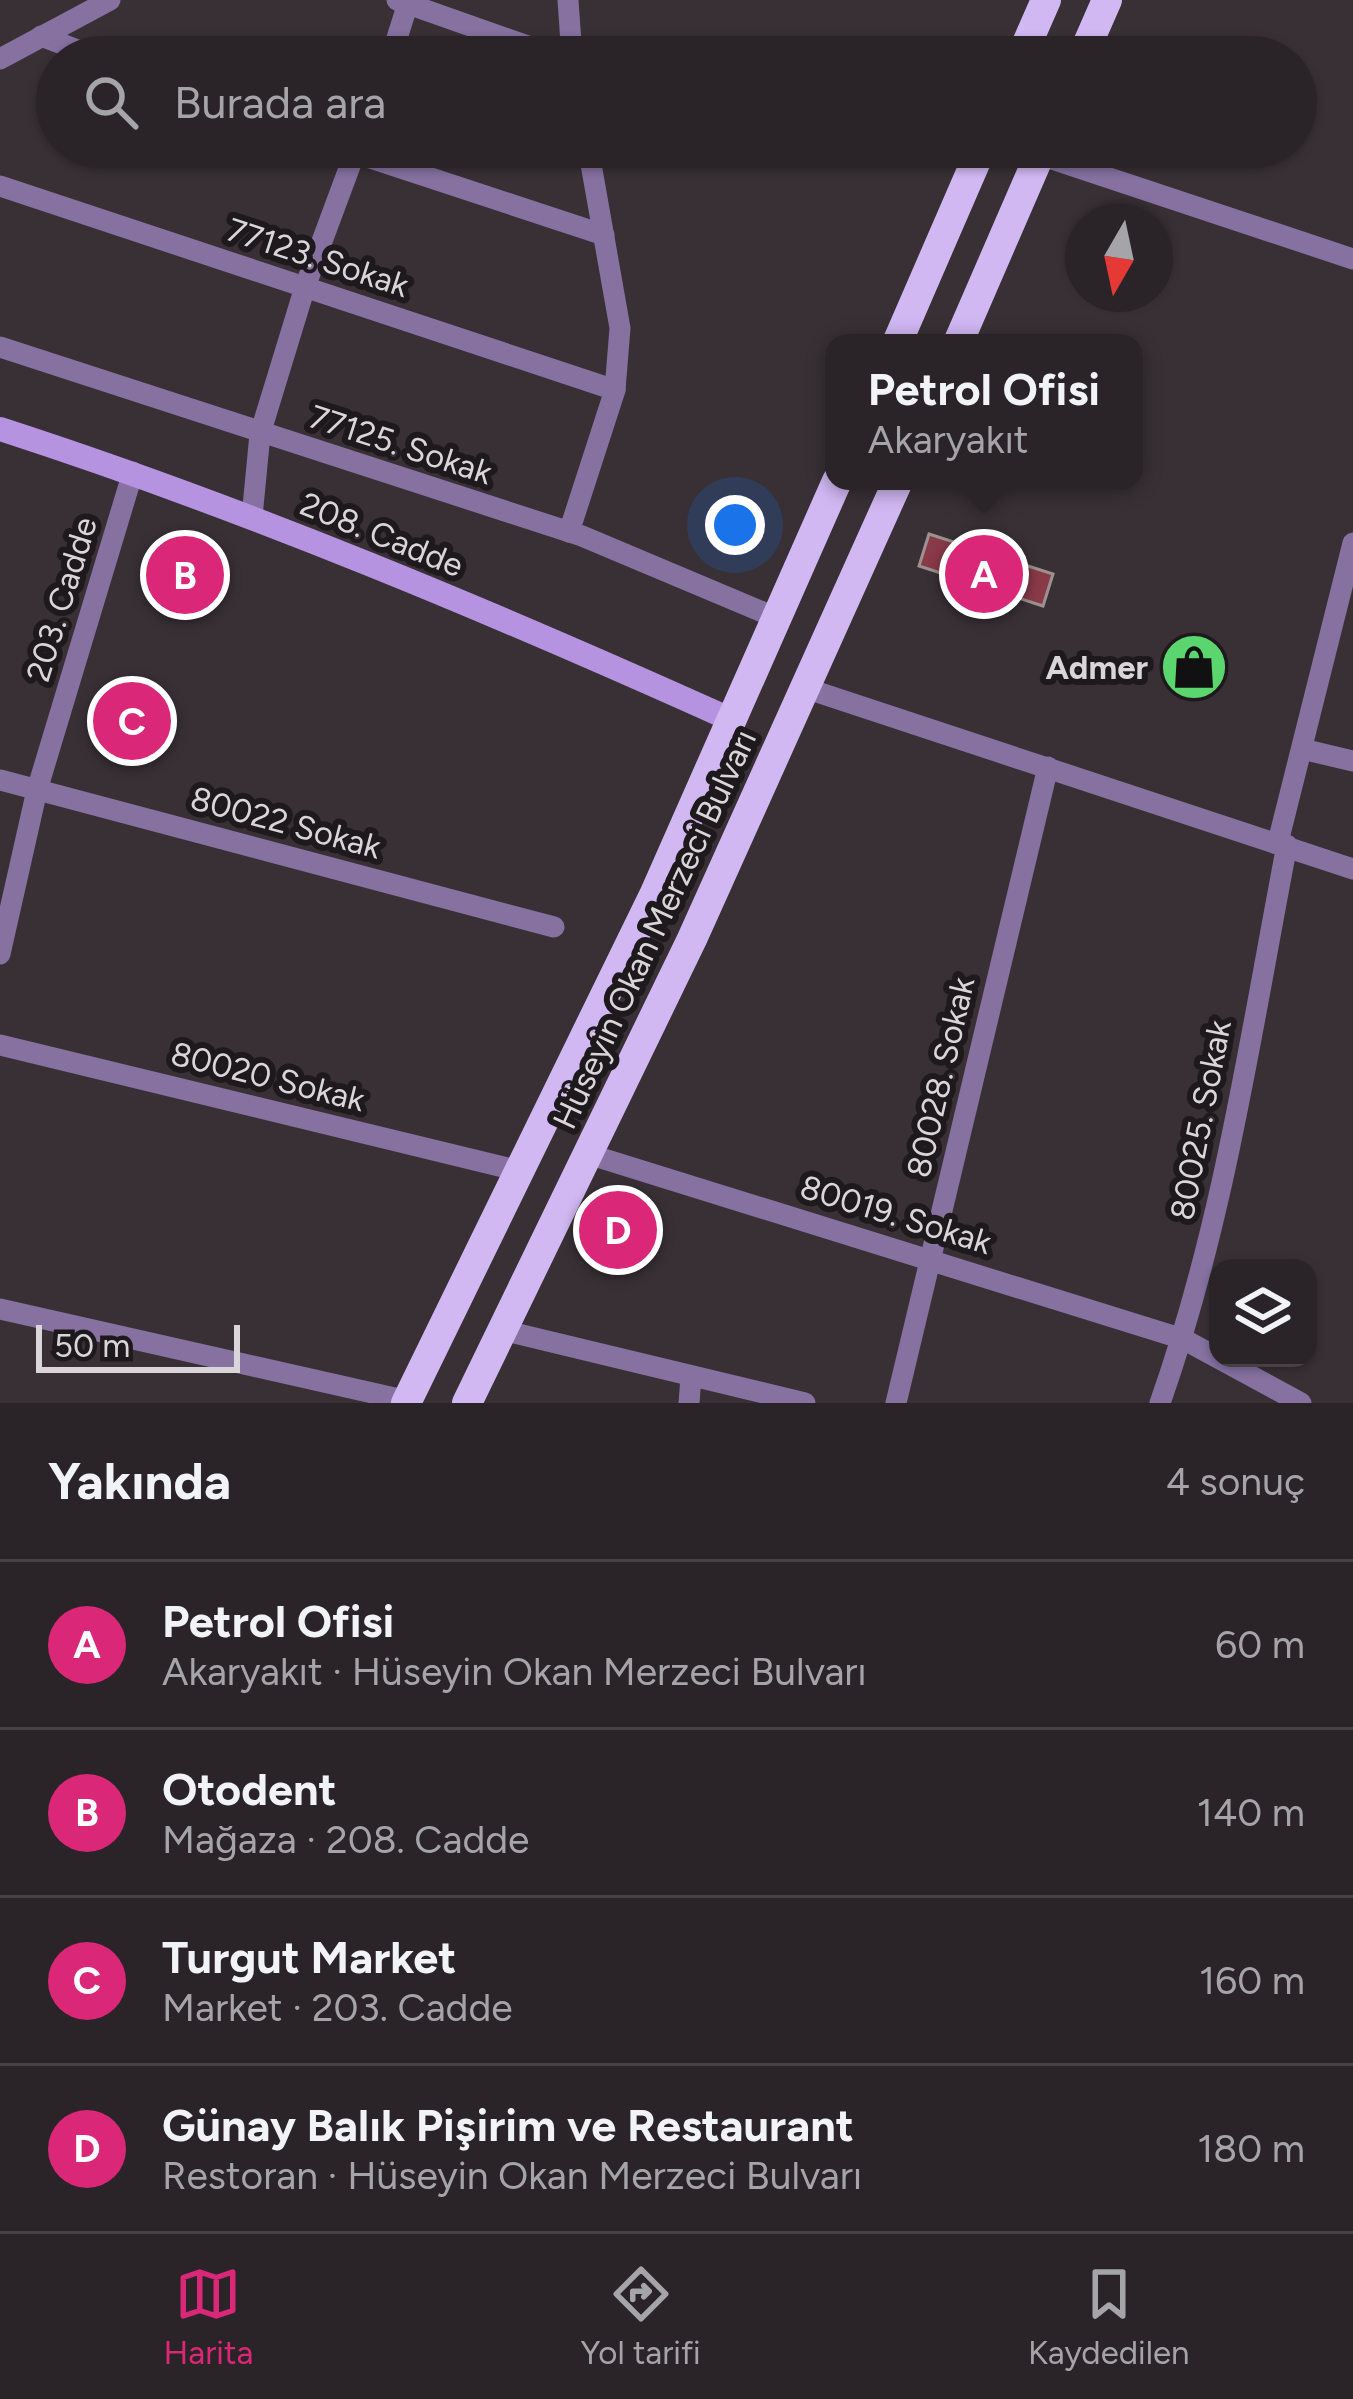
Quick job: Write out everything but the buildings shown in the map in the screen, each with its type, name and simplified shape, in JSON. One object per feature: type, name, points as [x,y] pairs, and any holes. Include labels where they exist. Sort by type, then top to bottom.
[{"type":"main road","points":[[1030,36],[1046,0]]},
{"type":"main road","points":[[1091,36],[1107,0]]},
{"type":"main road","points":[[901,334],[973,168]]},
{"type":"main road","points":[[962,334],[1034,168]]},
{"type":"main road","name":"Hüseyin Okan Merzeci Bulvarı","points":[[407,1402],[655,893],[833,490]]},
{"type":"main road","name":"Hüseyin Okan Merzeci Bulvarı","points":[[467,1403],[692,938],[894,490]]},
{"type":"street","points":[[396,36],[405,1],[501,36]]},
{"type":"street","points":[[570,1],[571,36]]},
{"type":"street","points":[[41,36],[95,4]]},
{"type":"street","points":[[0,59],[36,39]]},
{"type":"street","points":[[252,517],[260,434],[344,168]]},
{"type":"street","points":[[406,168],[604,235]]},
{"type":"street","points":[[569,532],[615,390],[620,328],[592,168]]},
{"type":"street","points":[[1090,168],[1353,259]]},
{"type":"street","name":"77123. Sokak","points":[[0,186],[615,390]]},
{"type":"street","name":"77125. Sokak","points":[[0,347],[569,532],[777,618]]},
{"type":"street","name":"208. Cadde","points":[[0,430],[134,472],[252,517],[545,636],[732,720]]},
{"type":"street","name":"203. Cadde","points":[[0,954],[38,790],[134,472]]},
{"type":"street","name":"80025. Sokak","points":[[1160,1403],[1183,1339],[1221,1197],[1282,843],[1302,749],[1345,608],[1353,543]]},
{"type":"street","points":[[805,688],[1353,868]]},
{"type":"street","points":[[1302,749],[1353,761]]},
{"type":"street","name":"80028. Sokak","points":[[896,1403],[1048,767]]},
{"type":"street","name":"80022 Sokak","points":[[0,781],[554,927]]},
{"type":"street","name":"80020 Sokak","points":[[0,1045],[520,1171]]},
{"type":"street","name":"80019. Sokak","points":[[588,1154],[1183,1339],[1301,1403]]},
{"type":"street","points":[[0,1309],[407,1402]]},
{"type":"street","points":[[502,1330],[805,1403]]},
{"type":"street","points":[[689,1403],[691,1377]]},
{"type":"place","name":"Petrol Ofisi","points":[[984,574]]},
{"type":"place","name":"Otodent","points":[[185,575]]},
{"type":"place","name":"Admer","points":[[1194,667]]},
{"type":"place","name":"Turgut Market","points":[[132,721]]},
{"type":"place","name":"Günay Balık Pişirim ve Restaurant","points":[[618,1230]]}]
